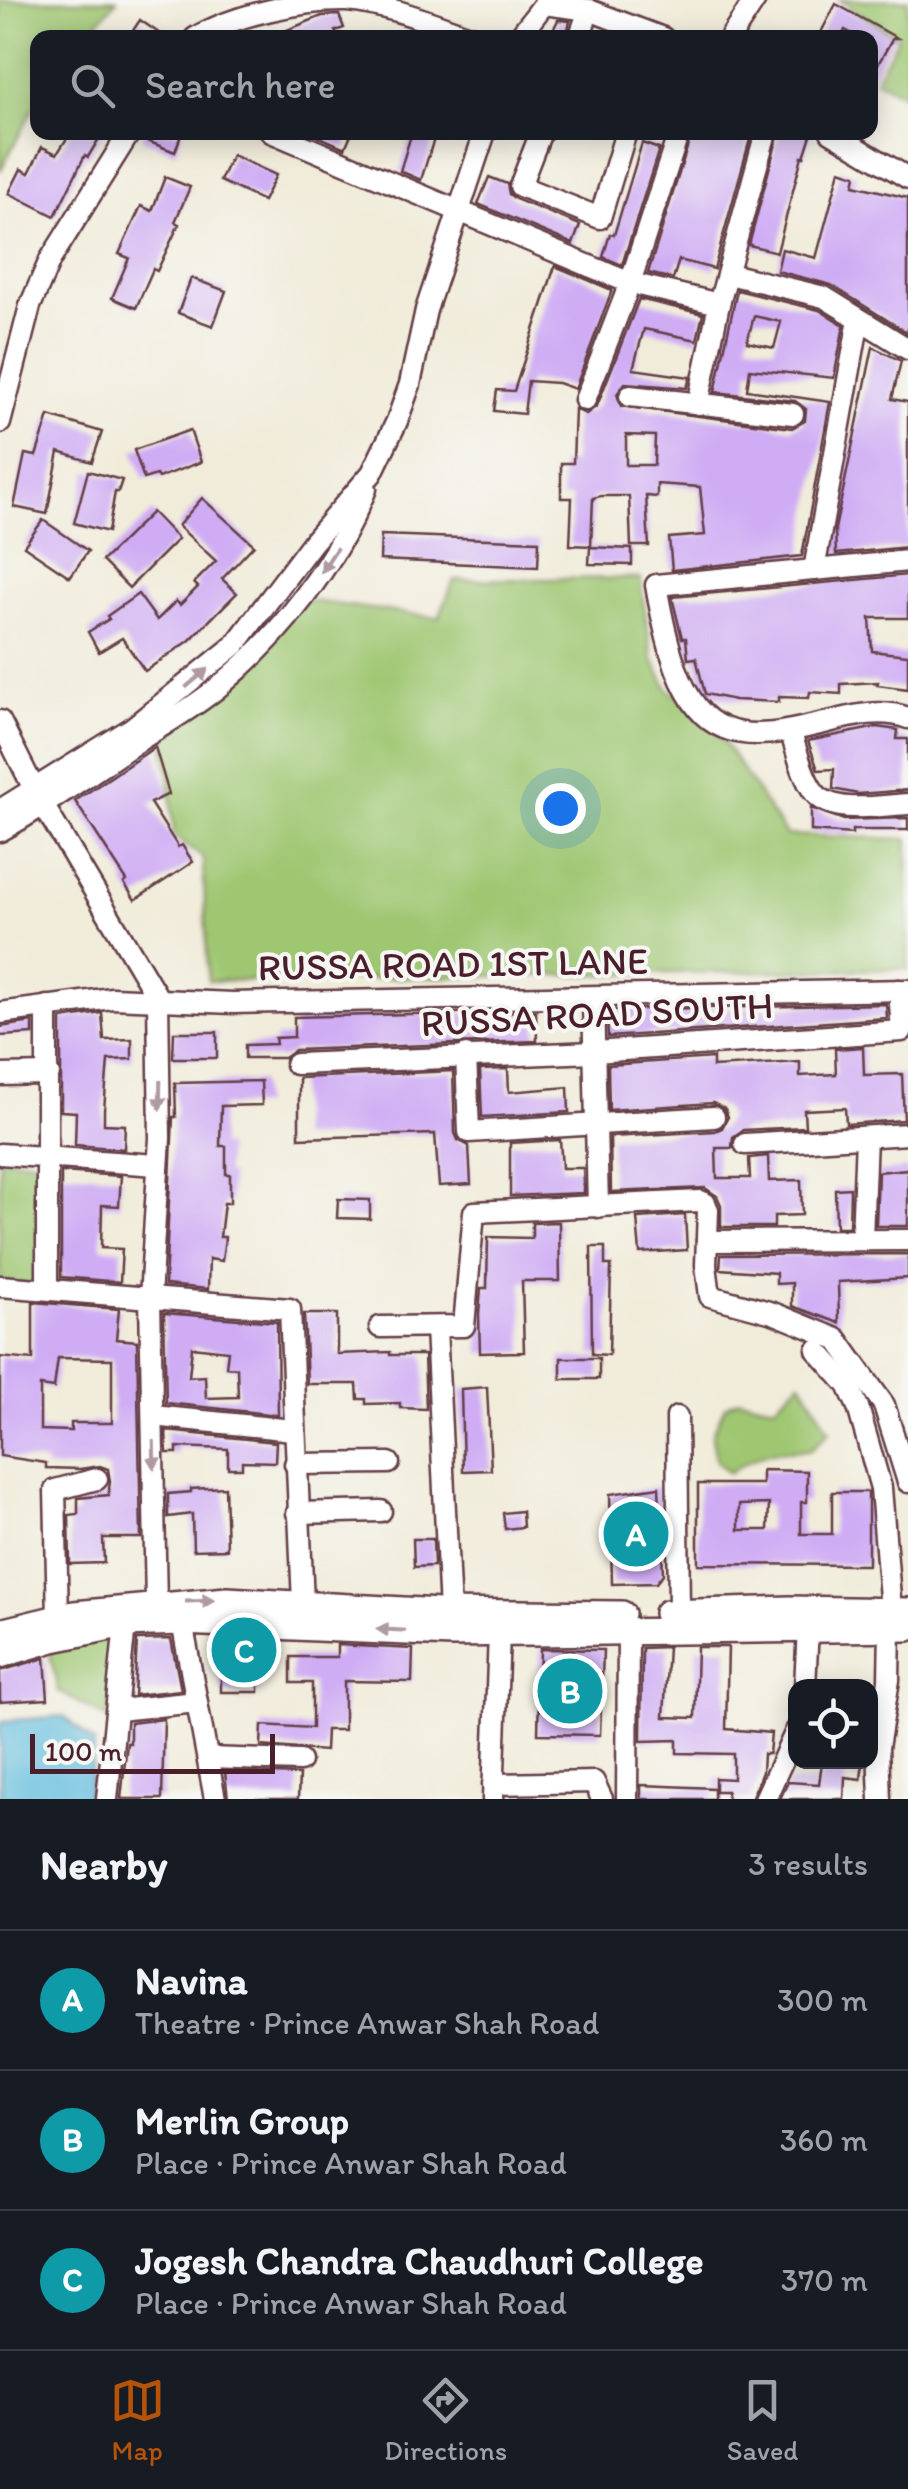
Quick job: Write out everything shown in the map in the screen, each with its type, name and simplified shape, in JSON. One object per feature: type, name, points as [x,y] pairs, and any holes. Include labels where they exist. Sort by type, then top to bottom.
[{"type":"main road","points":[[0,1632],[58,1618],[227,1600],[303,1602],[444,1619],[499,1634],[808,1628],[899,1619]]},
{"type":"main road","points":[[0,1655],[54,1638],[124,1624],[680,1612],[899,1619]]},
{"type":"street","points":[[735,30],[755,0]]},
{"type":"street","points":[[211,30],[230,21],[315,1],[348,1],[452,30]]},
{"type":"street","points":[[524,30],[543,2],[588,10],[641,30]]},
{"type":"street","points":[[582,30],[588,10]]},
{"type":"street","points":[[0,423],[30,306],[50,260],[125,140]]},
{"type":"street","points":[[290,140],[630,282],[720,304]]},
{"type":"street","points":[[0,832],[235,645],[312,543],[372,474],[410,384],[426,310],[482,140]]},
{"type":"street","points":[[538,140],[520,186],[600,218],[624,140]]},
{"type":"street","points":[[585,400],[630,282],[675,140]]},
{"type":"street","points":[[698,404],[764,140]]},
{"type":"street","points":[[844,140],[908,178]]},
{"type":"street","points":[[729,274],[824,297],[908,350]]},
{"type":"street","points":[[814,570],[860,319]]},
{"type":"street","points":[[630,396],[792,414]]},
{"type":"street","points":[[908,561],[656,585],[666,643],[695,706],[724,728],[790,731],[860,714],[908,718]]},
{"type":"street","points":[[0,721],[40,798],[158,998],[161,1073],[150,1298],[156,1606]]},
{"type":"street","points":[[790,731],[813,791],[822,799],[846,806],[908,804]]},
{"type":"street","points":[[0,810],[40,798]]},
{"type":"street","name":"RUSSA ROAD 1ST LANE","points":[[0,1013],[112,998],[233,1002],[903,990]]},
{"type":"street","name":"RUSSA ROAD SOUTH","points":[[296,1064],[594,1052],[902,1031],[903,990]]},
{"type":"street","points":[[593,998],[598,1207]]},
{"type":"street","points":[[47,1006],[47,1289]]},
{"type":"street","points":[[466,1056],[470,1132],[714,1117]]},
{"type":"street","points":[[0,1074],[49,1074]]},
{"type":"street","points":[[745,1144],[908,1134]]},
{"type":"street","points":[[862,1238],[866,1136]]},
{"type":"street","points":[[0,1154],[158,1165]]},
{"type":"street","points":[[380,1327],[464,1326],[474,1212],[700,1201],[708,1210],[710,1296],[773,1312],[837,1340],[884,1404],[908,1482]]},
{"type":"street","points":[[707,1241],[908,1240]]},
{"type":"street","points":[[0,1286],[290,1308],[303,1602]]},
{"type":"street","points":[[436,1328],[444,1619]]},
{"type":"street","points":[[816,1350],[848,1385],[858,1407],[880,1488],[899,1619],[878,1748],[880,1799]]},
{"type":"street","points":[[153,1416],[293,1430]]},
{"type":"street","points":[[678,1416],[680,1612]]},
{"type":"street","points":[[295,1464],[388,1463]]},
{"type":"street","points":[[58,1618],[55,1490],[98,1479]]},
{"type":"street","points":[[297,1513],[381,1510]]},
{"type":"street","points":[[182,1622],[215,1799]]},
{"type":"street","points":[[107,1799],[124,1624]]},
{"type":"street","points":[[804,1679],[808,1628]]},
{"type":"street","points":[[627,1799],[628,1630]]},
{"type":"street","points":[[499,1634],[493,1791],[594,1782],[602,1799]]},
{"type":"street","points":[[118,1710],[197,1702]]},
{"type":"street","points":[[765,1799],[788,1749]]},
{"type":"street","points":[[208,1758],[300,1761]]},
{"type":"green space","points":[[0,0],[117,0],[91,30],[30,30],[30,115],[0,171]]},
{"type":"green space","points":[[839,0],[908,0],[908,97],[878,81],[898,38]]},
{"type":"green space","points":[[640,578],[652,657],[668,689],[711,723],[786,835],[908,839],[908,969],[208,981],[203,858],[174,835],[159,720],[297,599],[439,618],[454,580]]},
{"type":"green space","points":[[0,1158],[45,1161],[43,1286],[0,1281]]},
{"type":"green space","points":[[801,1381],[830,1431],[810,1450],[767,1454],[729,1473],[716,1461],[712,1436],[725,1406],[740,1399],[774,1406]]},
{"type":"green space","points":[[119,1632],[108,1719],[58,1691],[49,1650]]},
{"type":"water","points":[[64,1716],[94,1743],[88,1799],[0,1799],[3,1721]]},
{"type":"building","points":[[836,4],[897,38],[893,38],[878,64],[878,30],[822,30]]},
{"type":"building","points":[[339,15],[344,28],[287,30],[322,16]]},
{"type":"building","points":[[140,20],[154,30],[133,30]]},
{"type":"building","points":[[558,20],[570,21],[568,30],[553,30]]},
{"type":"building","points":[[66,140],[98,140],[88,157],[85,155],[55,216],[9,193],[21,169],[29,173],[42,147],[57,154]]},
{"type":"building","points":[[145,140],[179,140],[175,152]]},
{"type":"building","points":[[326,140],[348,140],[345,148]]},
{"type":"building","points":[[410,140],[434,140],[421,180],[400,171]]},
{"type":"building","points":[[690,140],[750,140],[714,269],[679,260],[673,279],[648,273]]},
{"type":"building","points":[[777,140],[809,140],[777,252],[749,245]]},
{"type":"building","points":[[642,143],[659,149],[622,265],[603,257],[610,234],[614,235]]},
{"type":"building","points":[[232,155],[276,175],[263,201],[220,181]]},
{"type":"building","points":[[840,170],[856,175],[854,185],[908,198],[908,333],[831,285],[777,271],[782,249],[816,258]]},
{"type":"building","points":[[165,177],[190,187],[175,222],[179,224],[136,308],[112,298],[129,258],[119,254],[141,206],[152,211]]},
{"type":"building","points":[[489,177],[507,184],[515,199],[580,225],[573,244],[478,204]]},
{"type":"building","points":[[555,266],[612,290],[575,389],[558,383],[528,381],[524,414],[494,411],[497,390],[514,391]]},
{"type":"building","points":[[191,278],[226,291],[213,326],[178,313]]},
{"type":"building","points":[[737,290],[819,310],[844,325],[834,378],[750,369],[747,390],[830,402],[802,556],[672,570],[669,538],[705,535],[700,487],[657,484],[657,497],[646,496],[649,546],[631,546],[629,496],[593,498],[591,546],[570,545],[572,498],[561,498],[561,463],[573,463],[575,409],[586,414],[597,406],[639,299],[703,314],[697,340],[644,329],[633,369],[690,377],[687,388],[625,383],[617,394],[621,406],[792,428],[805,421],[806,409],[795,401],[715,392]],"holes":[[[754,316],[781,322],[774,348],[747,342]],[[626,435],[655,436],[654,465],[626,465]]]},
{"type":"building","points":[[873,347],[901,361],[892,399],[908,402],[908,547],[836,554],[835,529]]},
{"type":"building","points":[[49,416],[102,432],[92,462],[59,452],[47,514],[14,507],[25,454],[36,456]]},
{"type":"building","points":[[190,430],[201,462],[158,478],[156,475],[144,479],[134,450]]},
{"type":"building","points":[[88,471],[122,480],[115,492],[108,532],[74,523]]},
{"type":"building","points":[[202,498],[254,545],[222,579],[237,593],[189,641],[145,671],[122,638],[99,652],[88,632],[109,619],[107,616],[138,594],[157,620],[198,587],[194,583],[216,561],[178,526]]},
{"type":"building","points":[[152,512],[178,539],[129,588],[102,561]]},
{"type":"building","points":[[43,520],[88,551],[70,577],[24,546]]},
{"type":"building","points":[[381,535],[539,541],[538,567],[380,560]]},
{"type":"building","points":[[590,547],[632,549],[632,565],[589,564]]},
{"type":"building","points":[[908,575],[908,618],[870,618],[872,651],[908,655],[908,689],[877,685],[878,682],[841,684],[841,694],[810,692],[809,698],[779,697],[779,702],[705,694],[696,658],[688,659],[686,638],[682,638],[672,597]]},
{"type":"building","points":[[877,727],[898,730],[897,739],[908,739],[908,790],[858,794],[833,789],[834,769],[818,770],[808,741]]},
{"type":"building","points":[[155,747],[169,794],[150,803],[178,847],[182,845],[193,862],[135,900],[124,883],[127,881],[75,801]]},
{"type":"building","points":[[811,808],[844,820],[908,818],[908,830],[852,830],[852,834],[811,831]]},
{"type":"building","points":[[886,1004],[887,1018],[608,1037],[607,1010]]},
{"type":"building","points":[[536,1011],[537,1041],[295,1050],[284,1058],[245,1058],[245,1045],[276,1044],[275,1038],[294,1037],[294,1017]]},
{"type":"building","points":[[102,1013],[104,1040],[132,1039],[132,1059],[108,1060],[104,1110],[104,1124],[125,1125],[124,1149],[75,1145],[76,1112],[61,1111],[61,1019]]},
{"type":"building","points":[[33,1022],[33,1034],[0,1036],[0,1027]]},
{"type":"building","points":[[174,1032],[217,1032],[217,1058],[173,1058]]},
{"type":"building","points":[[863,1047],[864,1075],[902,1074],[904,1120],[846,1124],[845,1108],[804,1110],[805,1127],[743,1130],[733,1137],[732,1148],[716,1148],[717,1178],[750,1178],[749,1158],[768,1156],[769,1181],[801,1180],[802,1215],[774,1216],[774,1227],[721,1227],[721,1205],[717,1196],[705,1188],[611,1192],[610,1137],[715,1131],[722,1128],[728,1117],[725,1109],[713,1103],[609,1110],[608,1065],[713,1058],[713,1067],[800,1062],[800,1076],[836,1074],[835,1049]]},
{"type":"building","points":[[508,1069],[509,1092],[568,1087],[569,1112],[482,1117],[480,1070]]},
{"type":"building","points":[[453,1071],[455,1133],[458,1140],[469,1146],[471,1184],[439,1186],[435,1134],[299,1138],[299,1078]]},
{"type":"building","points":[[261,1081],[262,1105],[221,1106],[220,1146],[226,1146],[226,1174],[230,1174],[230,1203],[224,1203],[220,1237],[225,1237],[222,1261],[209,1259],[208,1289],[165,1285],[175,1083]]},
{"type":"building","points":[[560,1140],[562,1168],[583,1168],[584,1193],[510,1196],[510,1143]]},
{"type":"building","points":[[908,1169],[908,1226],[876,1226],[878,1172]]},
{"type":"building","points":[[61,1172],[121,1176],[119,1206],[102,1205],[101,1248],[122,1249],[120,1282],[61,1277]]},
{"type":"building","points":[[850,1188],[849,1227],[836,1227],[835,1189]]},
{"type":"building","points":[[338,1199],[370,1200],[370,1219],[337,1218]]},
{"type":"building","points":[[685,1215],[687,1250],[640,1253],[637,1218]]},
{"type":"building","points":[[559,1222],[560,1281],[522,1281],[524,1352],[480,1353],[479,1314],[481,1288],[487,1288],[488,1237],[532,1238],[532,1223]]},
{"type":"building","points":[[591,1247],[605,1247],[605,1265],[611,1265],[609,1355],[592,1354]]},
{"type":"building","points":[[908,1254],[908,1278],[838,1282],[839,1323],[792,1306],[792,1283],[776,1284],[776,1273],[720,1269],[721,1255]]},
{"type":"building","points":[[33,1302],[119,1309],[116,1339],[137,1341],[141,1538],[103,1538],[104,1563],[70,1564],[69,1515],[78,1514],[78,1498],[108,1495],[108,1469],[46,1468],[46,1463],[0,1456],[0,1357],[33,1360]],"holes":[[[58,1358],[112,1359],[112,1423],[71,1423],[71,1431],[40,1430],[40,1386],[54,1388]]]},
{"type":"building","points":[[164,1313],[277,1322],[278,1415],[166,1403]],"holes":[[[192,1347],[228,1351],[226,1367],[237,1368],[238,1397],[206,1398],[205,1376],[189,1377]]]},
{"type":"building","points":[[304,1314],[337,1314],[337,1354],[424,1355],[426,1409],[400,1408],[400,1403],[366,1404],[366,1399],[358,1399],[357,1384],[307,1384]]},
{"type":"building","points":[[561,1358],[599,1358],[599,1379],[561,1379]]},
{"type":"building","points":[[487,1387],[491,1470],[463,1471],[461,1389]]},
{"type":"building","points":[[166,1431],[276,1442],[275,1462],[242,1461],[242,1468],[228,1468],[228,1449],[177,1447],[177,1453],[167,1453]]},
{"type":"building","points":[[762,1470],[807,1471],[807,1502],[801,1502],[801,1534],[832,1534],[832,1492],[868,1492],[868,1565],[698,1564],[698,1484],[762,1484]],"holes":[[[769,1504],[768,1530],[739,1530],[739,1505]]]},
{"type":"building","points":[[225,1487],[227,1549],[193,1550],[192,1514],[168,1517],[168,1494]]},
{"type":"building","points":[[659,1487],[663,1574],[656,1583],[612,1584],[610,1494]]},
{"type":"building","points":[[522,1511],[523,1527],[505,1529],[503,1513]]},
{"type":"building","points":[[413,1539],[433,1539],[434,1566],[414,1567]]},
{"type":"building","points":[[171,1639],[181,1690],[134,1695],[137,1640]]},
{"type":"building","points":[[221,1640],[266,1642],[266,1673],[259,1673],[259,1692],[221,1692]]},
{"type":"building","points":[[337,1645],[413,1649],[412,1682],[344,1681],[344,1730],[326,1730],[325,1751],[261,1746],[262,1725],[312,1728],[312,1683],[291,1683],[291,1657],[337,1657]]},
{"type":"building","points":[[668,1647],[664,1717],[695,1718],[697,1647],[728,1647],[726,1729],[771,1733],[769,1754],[763,1754],[762,1772],[751,1799],[727,1799],[727,1791],[715,1791],[715,1778],[733,1779],[733,1754],[677,1753],[677,1740],[641,1741],[642,1648]]},
{"type":"building","points":[[540,1649],[603,1650],[600,1735],[538,1734]]},
{"type":"building","points":[[45,1658],[48,1699],[0,1702],[0,1671]]},
{"type":"building","points":[[164,1719],[162,1799],[121,1799],[130,1723]]},
{"type":"building","points":[[821,1769],[862,1769],[861,1779],[845,1777],[844,1799],[780,1799],[788,1782],[819,1784]]},
{"type":"building","points":[[225,1772],[299,1775],[298,1799],[228,1799]]},
{"type":"building","points":[[641,1785],[714,1788],[714,1799],[641,1799]]},
{"type":"place","name":"Navina","points":[[636,1534]]},
{"type":"place","name":"Jogesh Chandra Chaudhuri College","points":[[244,1650]]},
{"type":"place","name":"Merlin Group","points":[[570,1691]]}]
